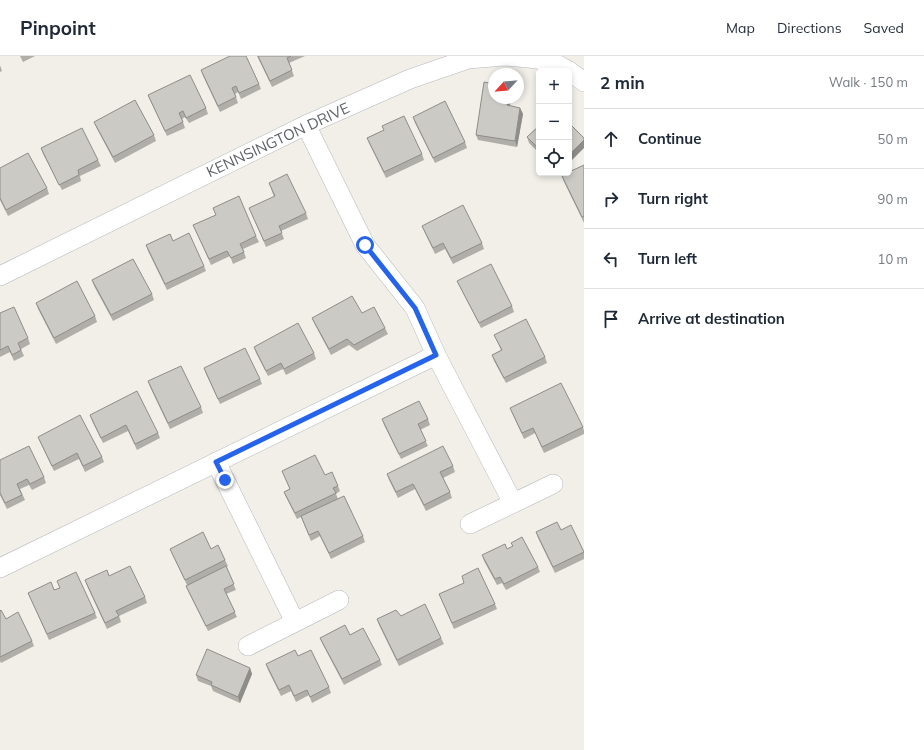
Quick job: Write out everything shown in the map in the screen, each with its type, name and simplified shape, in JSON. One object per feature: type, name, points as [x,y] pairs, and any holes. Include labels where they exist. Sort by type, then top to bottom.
[{"type":"street","name":"KENNSINGTON DRIVE","points":[[0,276],[306,125],[410,79],[468,60],[504,56],[552,59],[565,68]]},
{"type":"street","name":"KENNSINGTON DRIVE","points":[[572,73],[584,82]]},
{"type":"street","points":[[306,125],[365,245],[415,308],[436,355],[513,503]]},
{"type":"street","points":[[0,568],[436,355]]},
{"type":"street","points":[[216,462],[295,622]]},
{"type":"street","points":[[470,524],[553,484]]},
{"type":"street","points":[[248,646],[339,600]]},
{"type":"building","points":[[230,56],[246,56],[259,84],[239,93],[236,86],[232,88],[236,97],[218,106],[201,70]]},
{"type":"building","points":[[258,56],[291,56],[287,58],[292,70],[270,81]]},
{"type":"building","points":[[190,75],[206,108],[186,118],[183,111],[179,113],[183,122],[165,131],[148,95]]},
{"type":"building","points":[[484,82],[488,83],[488,104],[507,104],[520,108],[515,141],[476,135]]},
{"type":"building","points":[[135,100],[154,135],[113,157],[94,122]]},
{"type":"building","points":[[445,101],[465,142],[433,158],[413,117]]},
{"type":"building","points":[[404,116],[422,154],[384,172],[367,138],[384,130],[382,126]]},
{"type":"building","points":[[572,126],[584,138],[584,140],[572,152]]},
{"type":"building","points":[[82,128],[98,160],[78,170],[79,175],[59,185],[41,148]]},
{"type":"building","points":[[536,129],[536,146],[527,137]]},
{"type":"building","points":[[28,153],[47,188],[6,210],[0,198],[0,168]]},
{"type":"building","points":[[584,165],[584,216],[582,217],[562,176],[572,176],[572,171]]},
{"type":"building","points":[[287,174],[306,213],[279,226],[282,233],[264,241],[249,208],[275,196],[269,183]]},
{"type":"building","points":[[239,196],[256,236],[240,244],[244,252],[231,258],[227,251],[209,259],[193,225],[216,215],[213,208]]},
{"type":"building","points":[[463,205],[482,243],[451,258],[443,243],[433,248],[422,226]]},
{"type":"building","points":[[189,233],[204,266],[165,284],[146,245],[170,234],[173,241]]},
{"type":"building","points":[[133,259],[152,294],[111,315],[92,280]]},
{"type":"building","points":[[491,264],[512,306],[479,323],[457,281]]},
{"type":"building","points":[[77,281],[95,316],[54,338],[36,303]]},
{"type":"building","points":[[352,296],[362,313],[374,307],[385,328],[354,345],[347,339],[329,349],[312,318]]},
{"type":"building","points":[[14,307],[28,338],[18,343],[21,350],[12,355],[8,346],[0,350],[0,313]]},
{"type":"building","points":[[526,319],[545,357],[504,378],[492,355],[502,350],[494,335]]},
{"type":"building","points":[[298,323],[314,353],[284,369],[281,363],[266,371],[254,347]]},
{"type":"building","points":[[245,348],[260,379],[218,399],[204,368]]},
{"type":"building","points":[[181,366],[201,407],[168,423],[148,381]]},
{"type":"building","points":[[561,383],[583,427],[542,447],[533,428],[522,433],[510,408]]},
{"type":"building","points":[[137,391],[158,433],[135,444],[126,425],[101,438],[90,415]]},
{"type":"building","points":[[419,401],[428,419],[418,424],[426,441],[399,454],[382,419]]},
{"type":"building","points":[[80,415],[102,457],[83,466],[77,453],[52,466],[38,437]]},
{"type":"building","points":[[29,446],[44,477],[30,484],[27,479],[17,484],[22,495],[5,503],[0,493],[0,460]]},
{"type":"building","points":[[443,446],[453,466],[440,472],[450,492],[424,505],[413,484],[396,492],[387,474]]},
{"type":"building","points":[[315,455],[325,475],[332,472],[338,486],[333,488],[336,493],[295,513],[284,492],[290,489],[282,471]]},
{"type":"building","points":[[344,496],[363,536],[329,553],[318,531],[309,535],[301,516]]},
{"type":"building","points":[[557,522],[561,530],[571,525],[584,552],[553,567],[536,532]]},
{"type":"building","points":[[203,532],[211,549],[218,545],[225,560],[185,580],[170,549]]},
{"type":"building","points":[[522,537],[538,567],[504,584],[500,577],[495,579],[482,555],[505,544],[507,549],[513,546],[511,543]]},
{"type":"building","points":[[130,566],[145,597],[116,611],[119,616],[105,623],[85,580],[107,570],[109,576]]},
{"type":"building","points":[[226,566],[234,584],[224,589],[235,612],[206,626],[186,586]]},
{"type":"building","points":[[478,568],[495,604],[452,623],[439,594],[464,583],[462,576]]},
{"type":"building","points":[[76,572],[95,613],[47,634],[28,593],[51,582],[54,590],[60,588],[57,581]]},
{"type":"building","points":[[425,604],[441,638],[397,660],[377,619],[396,610],[401,616]]},
{"type":"building","points":[[1,610],[6,619],[18,612],[32,641],[0,657],[0,611]]},
{"type":"building","points":[[345,625],[350,635],[363,628],[380,660],[342,679],[320,638]]},
{"type":"building","points":[[207,649],[250,668],[238,697],[211,685],[212,682],[196,675]]},
{"type":"building","points":[[295,650],[298,656],[311,650],[329,687],[310,697],[307,690],[294,696],[289,685],[279,690],[266,664]]},
{"type":"route","points":[[225,480],[216,462],[436,355],[415,308],[365,245]]}]
